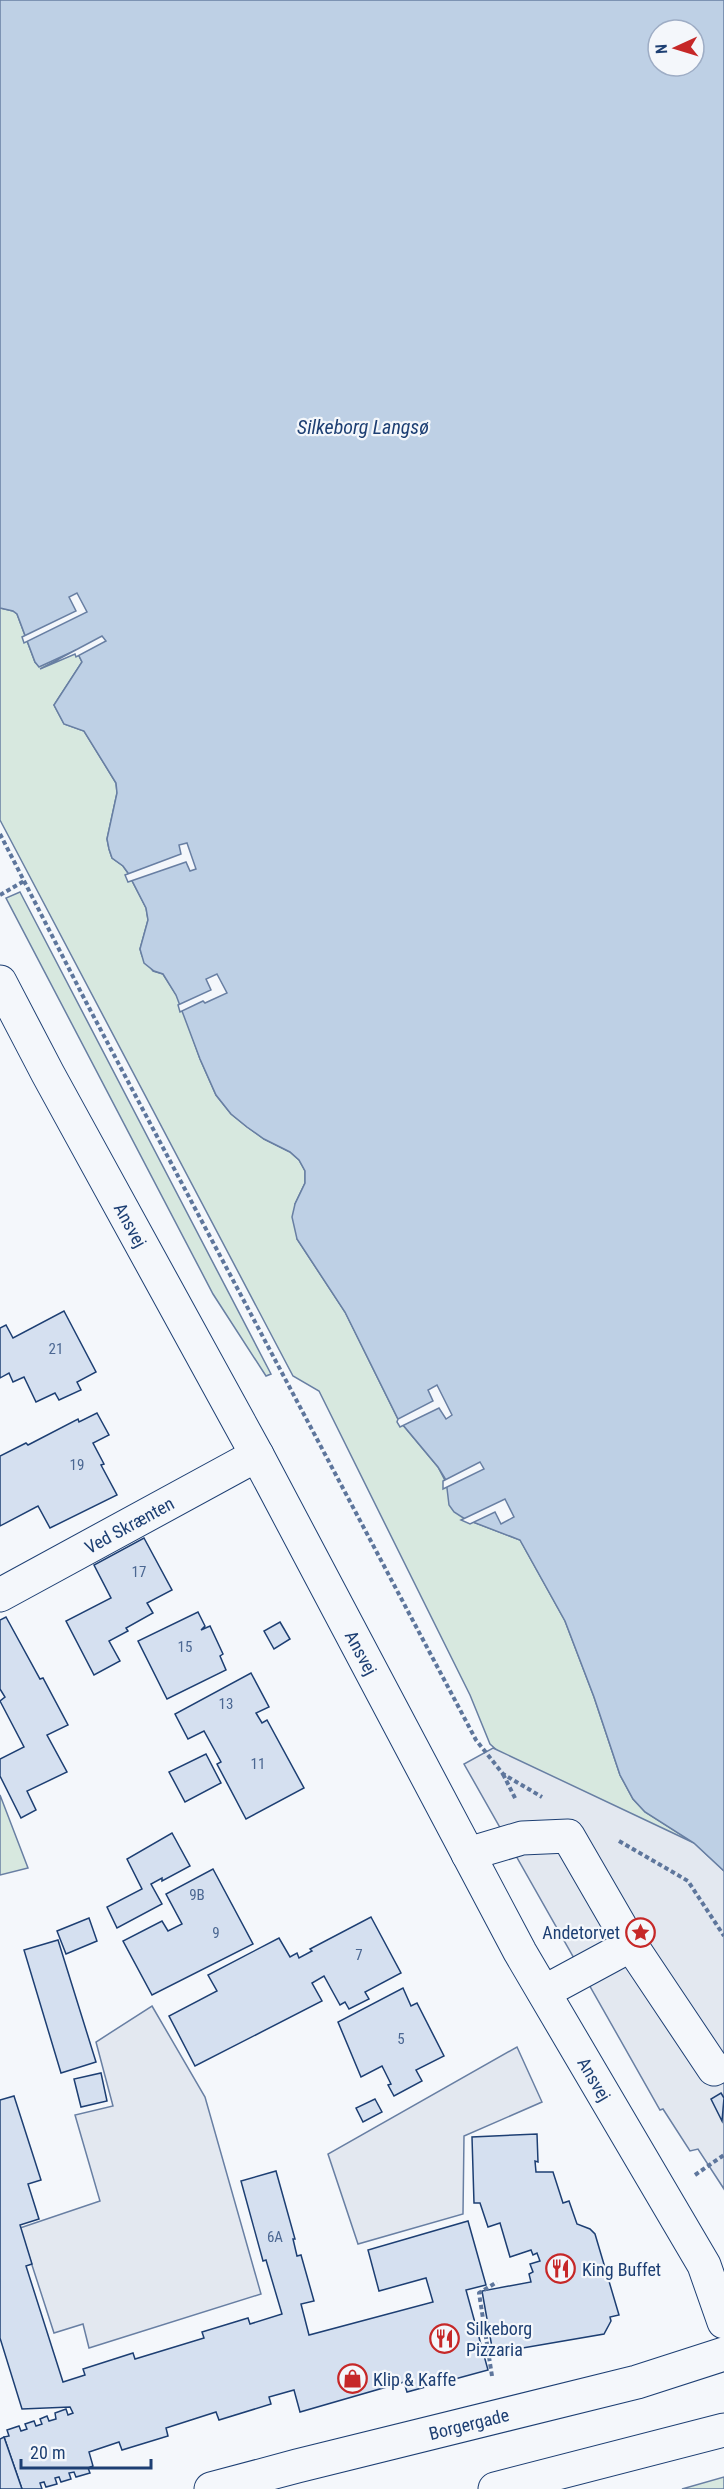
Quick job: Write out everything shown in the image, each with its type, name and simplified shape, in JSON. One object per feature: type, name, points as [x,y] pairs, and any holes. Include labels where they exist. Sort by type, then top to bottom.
[{"type":"street","name":"Ansvej","points":[[0,982],[257,1455],[468,1854],[544,1992],[704,2265],[724,2322]]},
{"type":"street","name":"Ved Skrænten","points":[[0,1595],[257,1455]]},
{"type":"street","points":[[468,1854],[522,1838],[568,1836],[631,1945],[714,2069]]},
{"type":"street","points":[[544,1992],[631,1945]]},
{"type":"street","name":"Borgergade","points":[[212,2489],[300,2477],[499,2416],[637,2382],[724,2354]]},
{"type":"street","points":[[495,2489],[724,2430]]},
{"type":"path","points":[[0,834],[476,1740],[503,1774],[544,1798]]},
{"type":"path","points":[[0,895],[24,881]]},
{"type":"path","points":[[616,1840],[688,1881],[723,1934]]},
{"type":"path","points":[[497,2282],[478,2293],[499,2416]]},
{"type":"shaded area","points":[[0,608],[17,614],[35,662],[39,666],[76,650],[82,662],[54,705],[64,724],[84,731],[116,783],[117,793],[107,839],[112,858],[128,873],[146,908],[148,920],[140,949],[142,956],[153,971],[163,974],[179,999],[200,1059],[216,1095],[231,1114],[247,1127],[264,1139],[290,1152],[299,1160],[305,1171],[305,1183],[295,1204],[297,1239],[345,1312],[398,1419],[438,1467],[465,1519],[520,1540],[565,1621],[620,1775],[633,1799],[645,1812],[694,1843],[724,1871],[528,1778],[490,1744],[470,1695],[319,1391],[293,1376],[0,820]]},
{"type":"shaded area","points":[[20,892],[271,1374],[266,1376],[213,1294],[6,898]]},
{"type":"shaded area","name":"Andetorvet","points":[[493,1748],[694,1843],[724,1871],[724,2189],[698,2149],[690,2151],[663,2109],[660,2110],[464,1764]]},
{"type":"shaded area","points":[[0,1795],[28,1868],[0,1875]]},
{"type":"shaded area","points":[[152,2006],[205,2097],[261,2294],[89,2348],[83,2324],[54,2333],[20,2228],[100,2201],[75,2115],[113,2106],[96,2042]]},
{"type":"shaded area","points":[[517,2047],[542,2102],[464,2136],[463,2214],[358,2244],[328,2154]]},
{"type":"shaded area","points":[[724,2477],[724,2489],[682,2489]]},
{"type":"water","name":"Silkeborg Langsø","points":[[0,0],[724,0],[724,1871],[694,1843],[645,1812],[633,1799],[620,1775],[565,1621],[520,1540],[465,1519],[454,1512],[449,1505],[446,1480],[398,1419],[345,1312],[297,1239],[292,1217],[295,1204],[305,1183],[305,1171],[299,1160],[290,1152],[264,1139],[247,1127],[231,1114],[216,1095],[176,995],[163,974],[154,971],[144,963],[140,949],[148,920],[146,908],[128,873],[112,858],[107,839],[117,793],[116,783],[84,731],[64,724],[54,705],[82,662],[76,650],[39,667],[17,614],[0,608]]},
{"type":"pier","points":[[77,593],[87,612],[24,643],[22,637],[76,611],[69,597]]},
{"type":"pier","points":[[102,636],[106,641],[76,657],[75,654],[40,669]]},
{"type":"pier","points":[[187,843],[196,869],[190,871],[186,862],[128,882],[125,875],[181,854],[179,845]]},
{"type":"pier","points":[[217,974],[227,993],[180,1012],[178,1005],[211,990],[206,979]]},
{"type":"pier","points":[[437,1385],[452,1415],[446,1419],[439,1408],[400,1427],[398,1419],[433,1401],[428,1390]]},
{"type":"pier","points":[[480,1462],[484,1469],[443,1489],[443,1481]]},
{"type":"pier","points":[[505,1499],[514,1517],[501,1524],[495,1512],[470,1524],[461,1520]]},
{"type":"building","points":[[64,1311],[96,1372],[77,1382],[81,1390],[59,1400],[55,1393],[36,1402],[24,1377],[13,1382],[9,1373],[0,1378],[0,1328],[6,1325],[13,1338]]},
{"type":"building","points":[[97,1413],[109,1435],[93,1443],[104,1464],[101,1465],[117,1495],[50,1528],[38,1506],[0,1526],[0,1456],[26,1443],[28,1445],[78,1419],[79,1422]]},
{"type":"building","points":[[144,1538],[172,1590],[147,1603],[153,1613],[126,1628],[128,1631],[109,1641],[120,1661],[94,1675],[66,1621],[111,1598],[94,1565]]},
{"type":"building","points":[[198,1612],[205,1626],[201,1630],[210,1626],[223,1654],[220,1656],[226,1670],[167,1699],[138,1641]]},
{"type":"building","points":[[6,1617],[68,1725],[47,1735],[67,1772],[27,1791],[36,1810],[21,1818],[0,1776],[0,1759],[24,1747],[0,1701],[5,1697],[0,1689],[0,1620]]},
{"type":"building","points":[[280,1622],[290,1639],[274,1649],[264,1631]]},
{"type":"building","points":[[251,1673],[269,1707],[256,1713],[262,1723],[267,1720],[304,1788],[246,1819],[217,1764],[221,1762],[204,1731],[188,1739],[175,1714]]},
{"type":"building","points":[[206,1754],[221,1783],[185,1802],[169,1772]]},
{"type":"building","points":[[172,1833],[190,1866],[162,1881],[162,1878],[151,1884],[162,1904],[117,1928],[107,1907],[142,1889],[127,1859]]},
{"type":"building","points":[[213,1869],[253,1944],[152,1995],[123,1941],[162,1921],[168,1931],[182,1924],[166,1894]]},
{"type":"building","points":[[371,1917],[401,1973],[365,1992],[369,1999],[349,2009],[345,2002],[340,2005],[324,1976],[312,1983],[322,2001],[195,2066],[169,2016],[217,1991],[208,1975],[279,1938],[290,1957],[297,1953],[299,1958],[312,1951],[310,1949]]},
{"type":"building","points":[[89,1918],[97,1941],[66,1954],[57,1931]]},
{"type":"building","points":[[58,1940],[96,2062],[61,2073],[24,1950]]},
{"type":"building","points":[[403,1988],[411,2006],[417,2003],[444,2056],[416,2070],[422,2081],[394,2096],[382,2066],[361,2077],[338,2022]]},
{"type":"building","points":[[101,2073],[107,2101],[81,2107],[74,2079]]},
{"type":"building","points":[[721,2093],[724,2098],[722,2121],[711,2099]]},
{"type":"building","points":[[14,2096],[41,2180],[28,2184],[39,2219],[20,2225],[32,2264],[26,2266],[63,2382],[85,2375],[83,2369],[133,2353],[135,2359],[204,2338],[202,2332],[248,2318],[250,2324],[282,2314],[266,2260],[263,2261],[241,2181],[276,2171],[295,2239],[293,2239],[297,2256],[301,2255],[314,2301],[301,2304],[309,2335],[433,2302],[426,2278],[379,2291],[368,2250],[468,2221],[486,2285],[466,2290],[488,2370],[407,2392],[404,2382],[300,2412],[294,2390],[269,2397],[271,2404],[219,2420],[216,2412],[166,2428],[168,2436],[122,2450],[119,2442],[89,2452],[93,2466],[88,2468],[90,2473],[76,2477],[74,2472],[69,2473],[71,2479],[61,2482],[59,2477],[55,2478],[57,2484],[46,2487],[44,2482],[40,2483],[42,2489],[22,2489],[4,2437],[9,2436],[7,2430],[19,2426],[21,2431],[27,2429],[25,2424],[34,2421],[36,2426],[42,2424],[40,2419],[47,2416],[49,2421],[56,2419],[55,2413],[66,2409],[68,2415],[73,2413],[70,2407],[22,2409],[0,2338],[0,2100]]},
{"type":"building","points":[[375,2099],[382,2112],[363,2122],[356,2108]]},
{"type":"building","points":[[537,2134],[536,2172],[553,2172],[563,2203],[569,2201],[577,2224],[590,2229],[595,2234],[619,2315],[610,2317],[611,2321],[604,2334],[493,2353],[482,2291],[531,2282],[529,2274],[533,2272],[530,2264],[540,2261],[537,2253],[533,2255],[531,2250],[510,2257],[500,2223],[488,2227],[480,2203],[474,2203],[472,2137]]},
{"type":"building","points":[[4,2437],[22,2489],[0,2489],[0,2439]]},
{"type":"place","name":"Andetorvet","points":[[641,1932]]},
{"type":"place","name":"King Buffet","points":[[561,2269]]},
{"type":"place","name":"Silkeborg Pizzaria","points":[[445,2338]]},
{"type":"place","name":"Klip & Kaffe","points":[[352,2379]]}]
